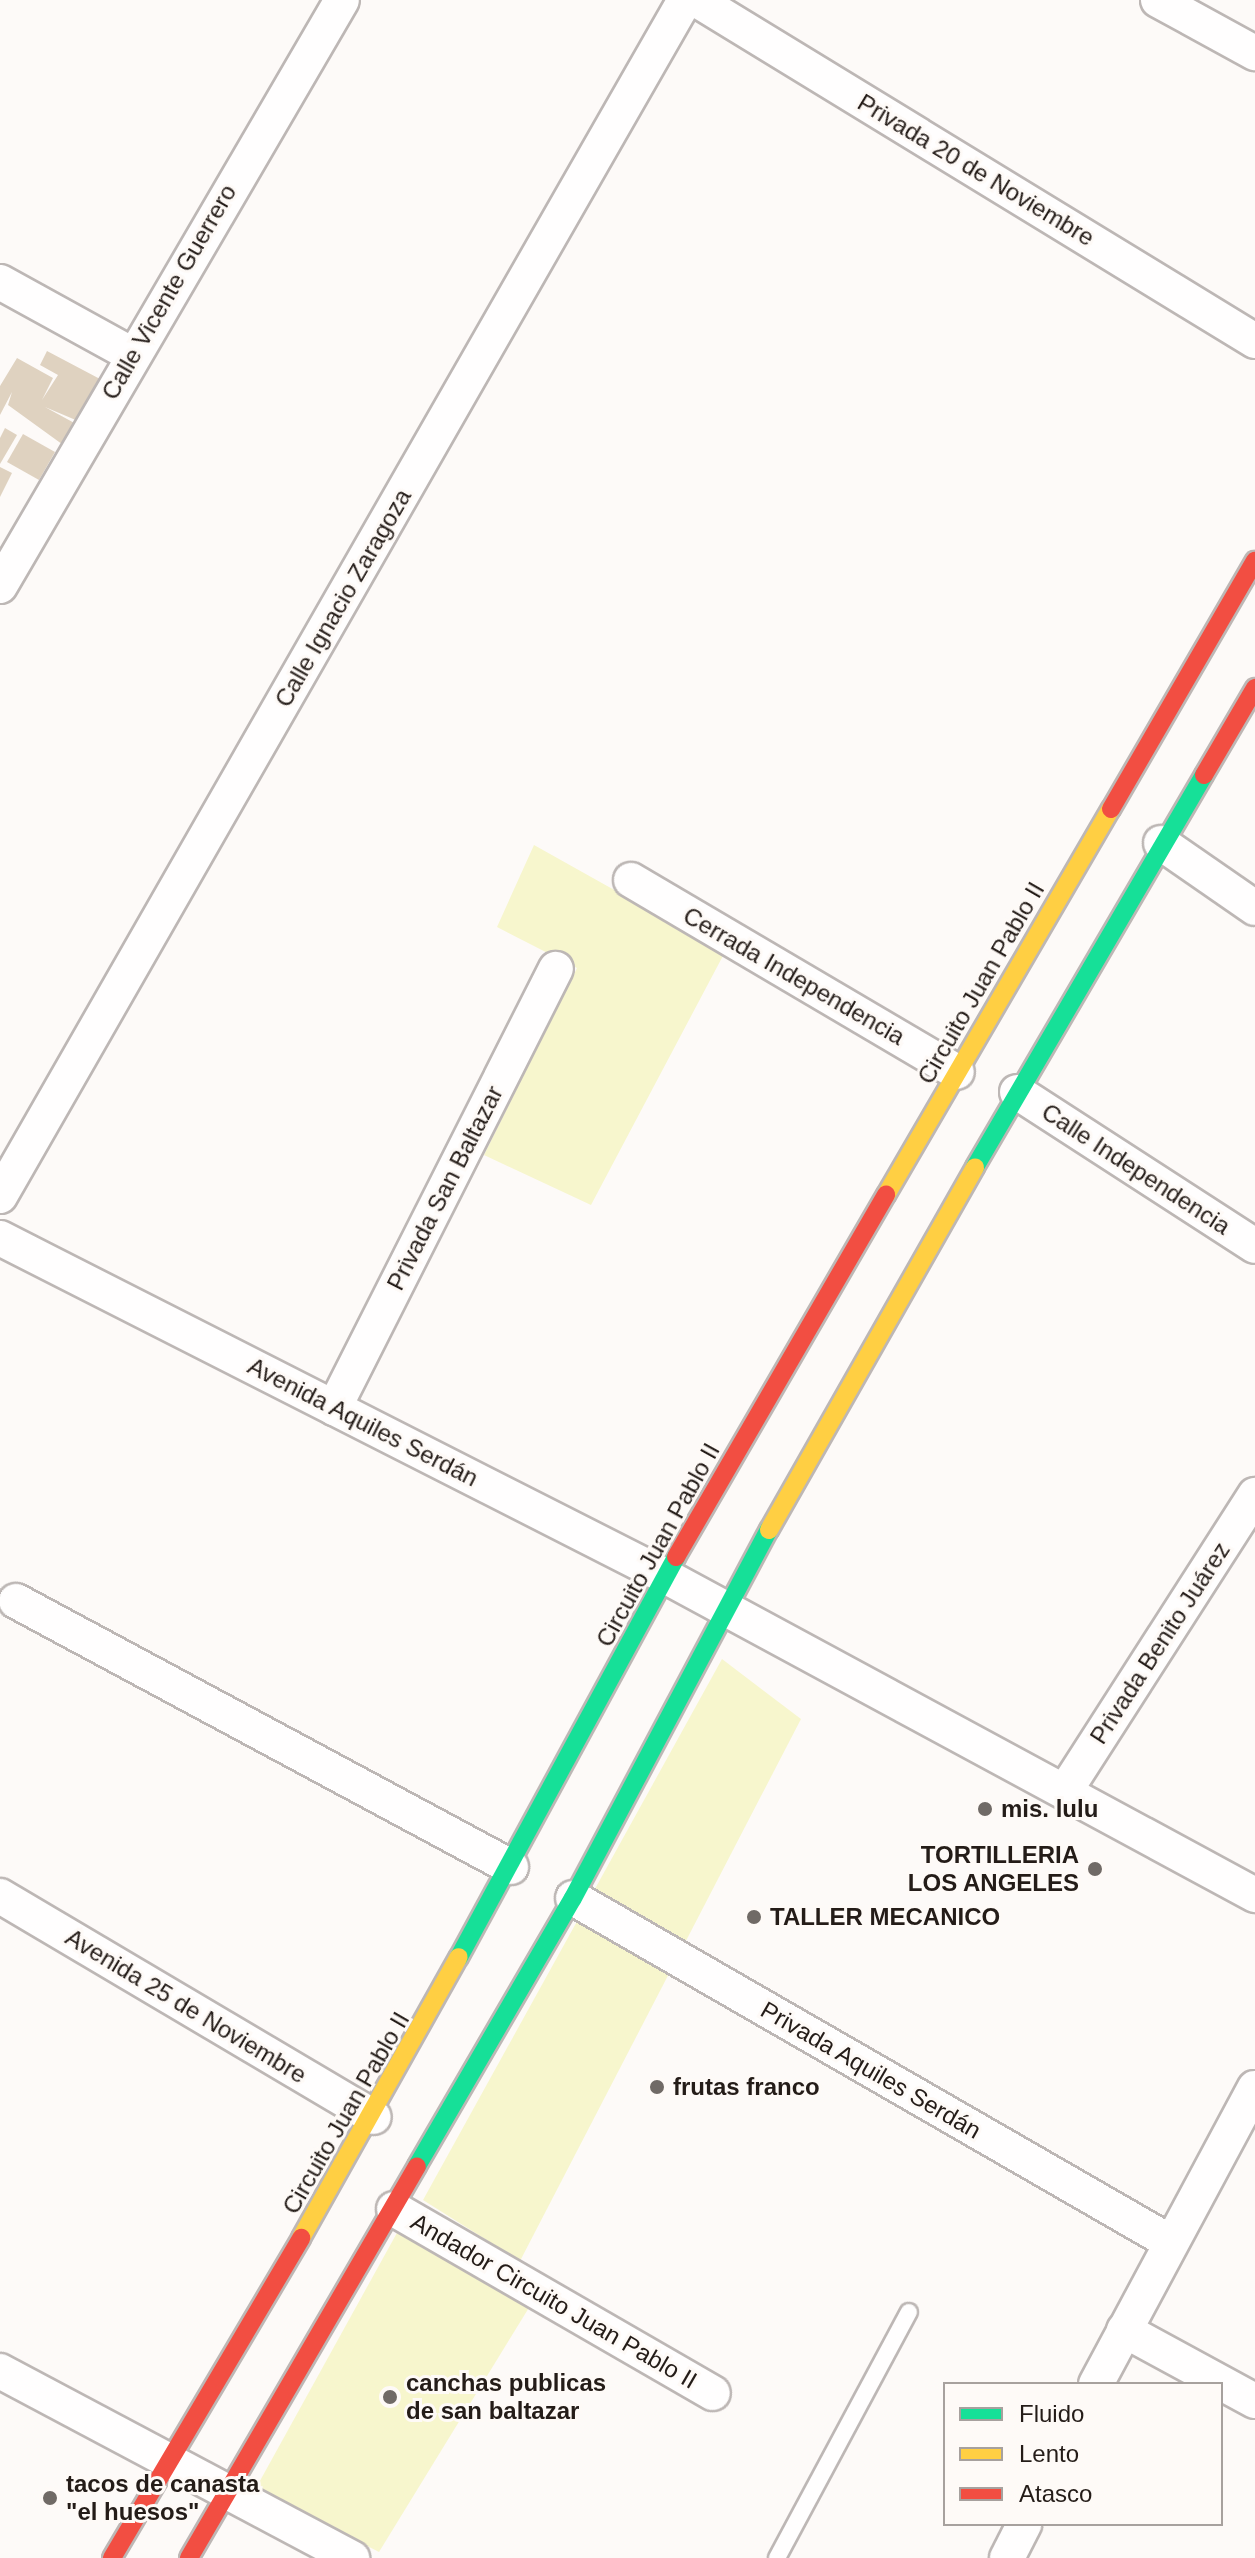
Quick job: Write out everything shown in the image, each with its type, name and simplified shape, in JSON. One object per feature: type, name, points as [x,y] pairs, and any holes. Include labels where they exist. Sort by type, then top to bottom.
[{"type":"main road","name":"Circuito Juan Pablo II","points":[[112,2558],[173,2463],[373,2117],[511,1867],[665,1576],[1255,561]]},
{"type":"main road","points":[[189,2558],[231,2493],[573,1898],[724,1609],[1017,1092],[1255,688]]},
{"type":"street","name":"Calle Vicente Guerrero","points":[[0,586],[9,551],[131,354],[342,0]]},
{"type":"street","name":"Calle Ignacio Zaragoza","points":[[0,1196],[685,0]]},
{"type":"street","name":"Privada 20 de Noviembre","points":[[697,0],[1255,341]]},
{"type":"street","points":[[1158,0],[1255,53]]},
{"type":"street","points":[[0,282],[131,354]]},
{"type":"street","points":[[1161,843],[1255,908]]},
{"type":"street","name":"Cerrada Independencia","points":[[631,880],[957,1072]]},
{"type":"street","name":"Privada San Baltazar","points":[[334,1408],[556,969]]},
{"type":"street","name":"Calle Independencia","points":[[1017,1092],[1255,1246]]},
{"type":"street","name":"Avenida Aquiles Serdán","points":[[0,1238],[665,1576],[724,1609]]},
{"type":"street","name":"Privada Benito Juárez","points":[[1065,1791],[1255,1495]]},
{"type":"street","points":[[16,1601],[511,1867]]},
{"type":"street","points":[[724,1609],[1255,1895]]},
{"type":"street","name":"Avenida 25 de Noviembre","points":[[0,1896],[373,2117]]},
{"type":"street","name":"Privada Aquiles Serdán","points":[[573,1898],[1170,2242]]},
{"type":"street","points":[[1097,2382],[1255,2088]]},
{"type":"street","name":"Andador Circuito Juan Pablo II","points":[[394,2209],[713,2393]]},
{"type":"street","points":[[1124,2330],[1220,2382]]},
{"type":"street","points":[[0,2371],[352,2558]]},
{"type":"street","points":[[1223,2384],[1255,2401]]},
{"type":"street","points":[[1007,2558],[1023,2526]]},
{"type":"lane","points":[[777,2558],[909,2312]]},
{"type":"green space","points":[[534,845],[725,952],[591,1205],[484,1155],[577,968],[497,927]]},
{"type":"green space","points":[[722,1659],[801,1719],[520,2261],[423,2200]]},
{"type":"green space","name":"canchas publicas de san baltazar","points":[[398,2231],[530,2306],[379,2552],[256,2488]]},
{"type":"building","points":[[47,351],[100,379],[78,421],[45,407],[78,425],[66,447],[8,405],[12,392],[0,415],[0,386],[17,358],[53,378],[42,400],[58,375],[40,365]]},
{"type":"building","points":[[5,428],[17,435],[0,464],[0,438]]},
{"type":"building","points":[[23,434],[55,452],[39,480],[7,462]]},
{"type":"building","points":[[0,467],[12,473],[0,497]]},
{"type":"traffic: fast","points":[[975,1167],[1204,775]]},
{"type":"traffic: fast","points":[[417,2166],[573,1898],[769,1530]]},
{"type":"traffic: fast","points":[[459,1957],[676,1557]]},
{"type":"traffic: slow","points":[[886,1195],[1111,809]]},
{"type":"traffic: slow","points":[[769,1530],[975,1167]]},
{"type":"traffic: slow","points":[[301,2238],[459,1957]]},
{"type":"traffic: jam","points":[[1111,809],[1255,561]]},
{"type":"traffic: jam","points":[[1204,775],[1255,688]]},
{"type":"traffic: jam","points":[[676,1557],[886,1195]]},
{"type":"traffic: jam","points":[[189,2558],[417,2166]]},
{"type":"traffic: jam","points":[[112,2558],[301,2238]]},
{"type":"place","name":"mis. lulu","points":[[985,1809]]},
{"type":"place","name":"TORTILLERIA LOS ANGELES","points":[[1095,1869]]},
{"type":"place","name":"TALLER MECANICO","points":[[754,1917]]},
{"type":"place","name":"frutas franco","points":[[657,2087]]},
{"type":"place","name":"canchas publicas de san baltazar","points":[[390,2397]]},
{"type":"place","name":"tacos de canasta \"el huesos\"","points":[[50,2498]]}]
